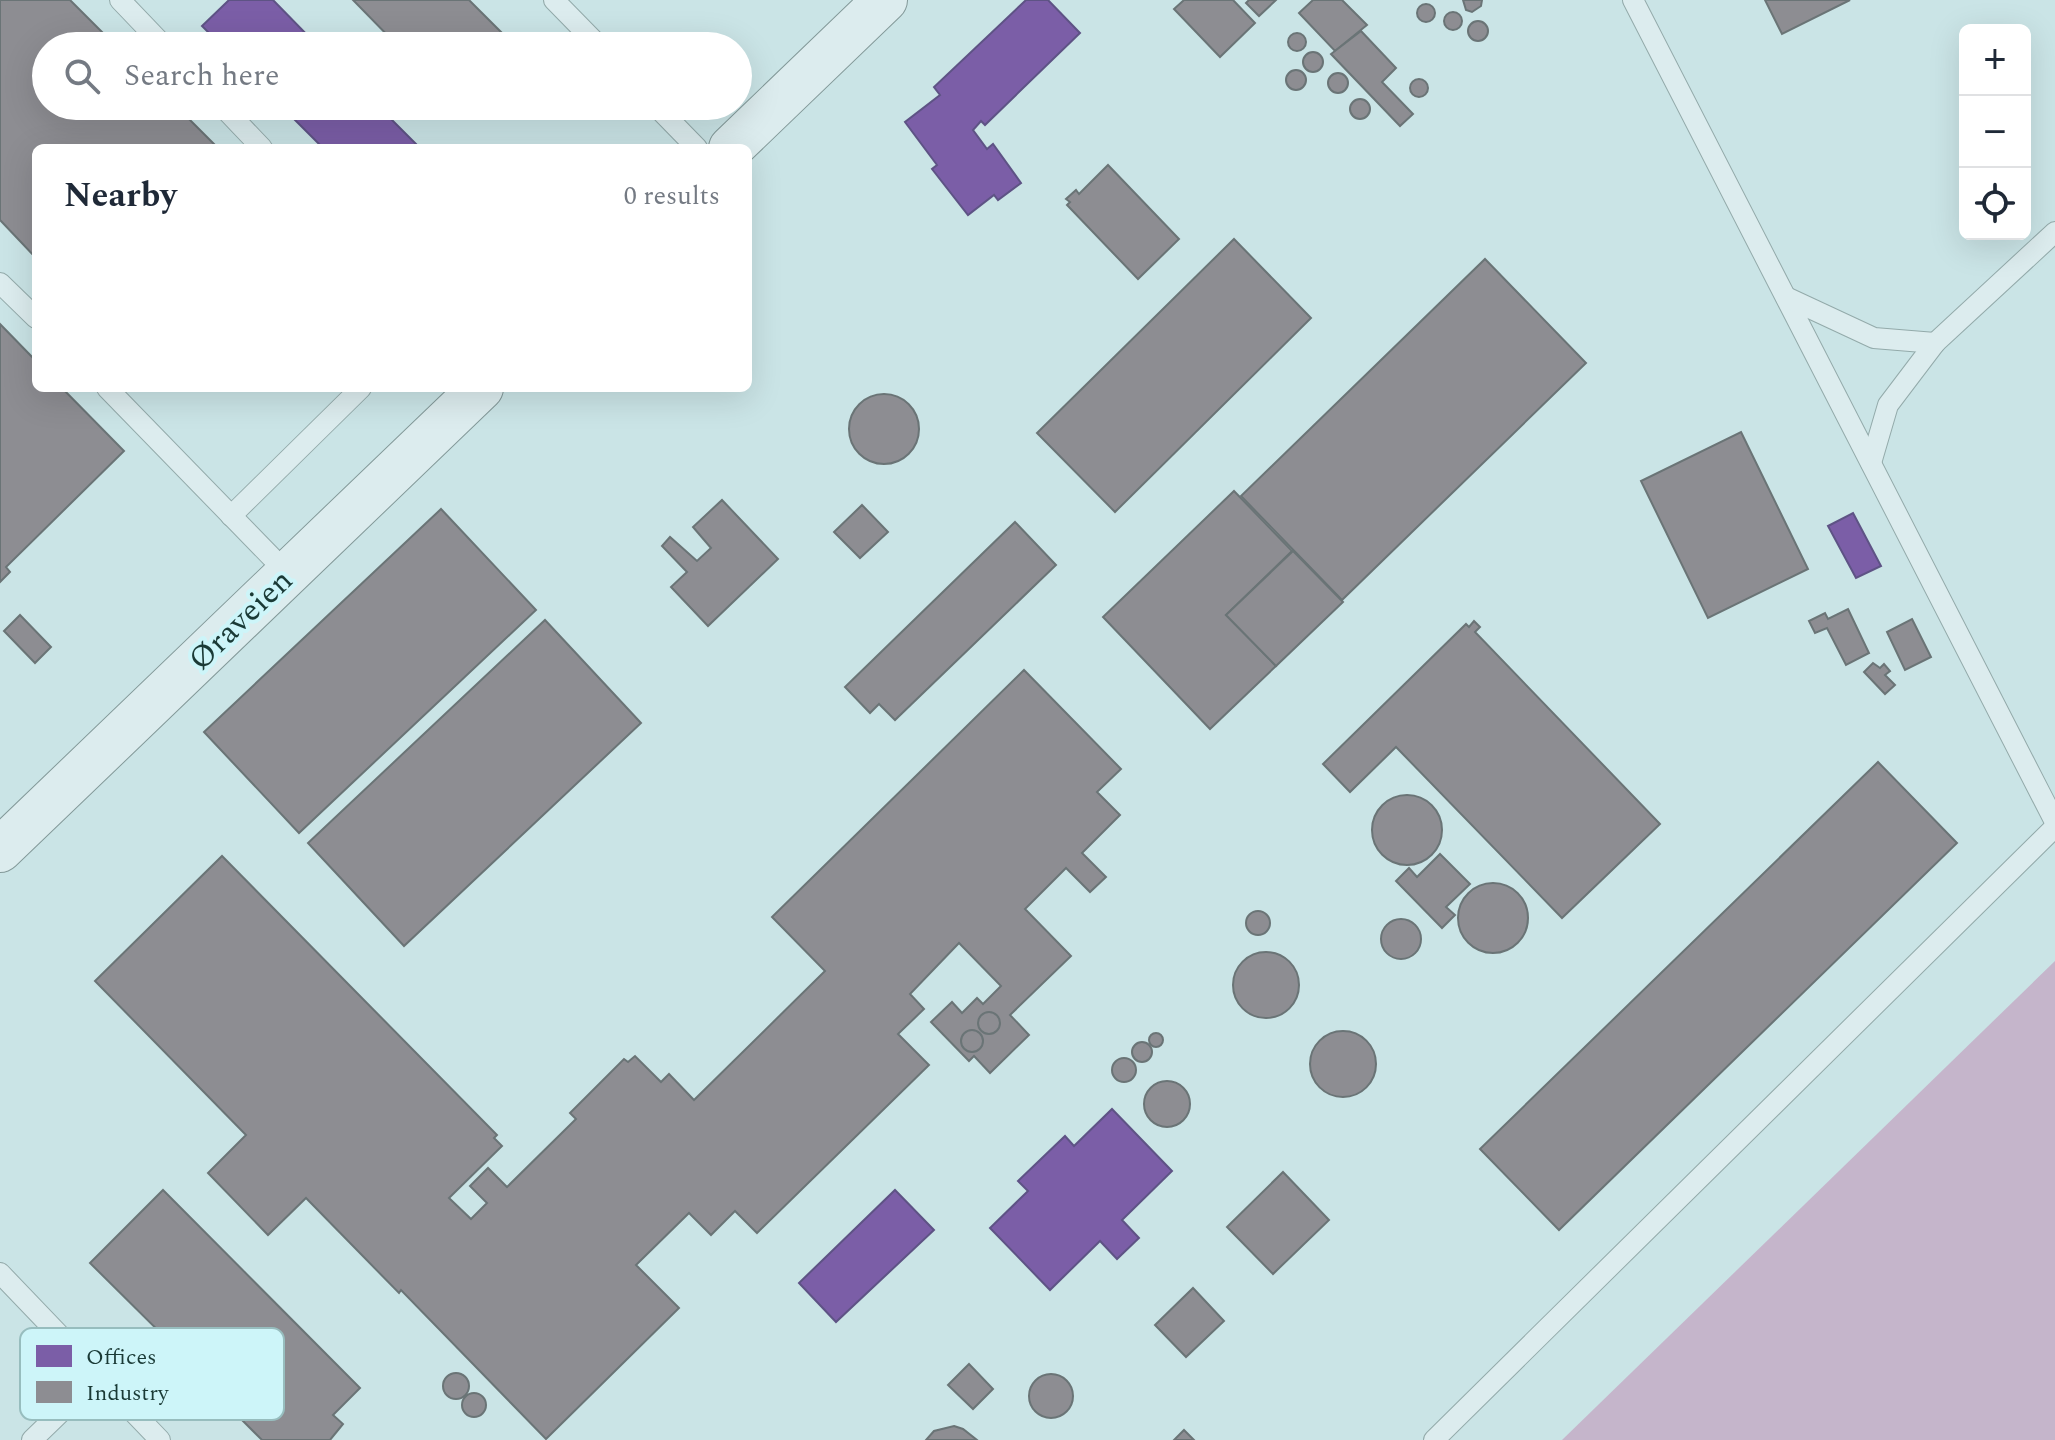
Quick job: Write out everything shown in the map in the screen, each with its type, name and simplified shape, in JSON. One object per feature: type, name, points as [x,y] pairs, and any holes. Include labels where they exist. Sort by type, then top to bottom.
[{"type":"street","points":[[735,144],[885,0]]},
{"type":"street","name":"Øraveien","points":[[0,850],[477,392]]},
{"type":"lane","points":[[120,0],[151,32]]},
{"type":"lane","points":[[554,0],[585,32]]},
{"type":"lane","points":[[1434,1440],[2055,825],[1633,0]]},
{"type":"lane","points":[[235,120],[258,144]]},
{"type":"lane","points":[[670,120],[693,144]]},
{"type":"lane","points":[[1871,463],[1888,405],[1935,343],[2055,232]]},
{"type":"lane","points":[[0,283],[32,314]]},
{"type":"lane","points":[[1786,297],[1874,338],[1935,343]]},
{"type":"lane","points":[[111,392],[287,573]]},
{"type":"lane","points":[[231,516],[357,392]]},
{"type":"lane","points":[[0,1273],[53,1328]]},
{"type":"lane","points":[[32,1440],[53,1420]]},
{"type":"lane","points":[[141,1420],[160,1440]]},
{"type":"shaded area","points":[[2055,961],[2055,1440],[1562,1440]]},
{"type":"building: Offices","points":[[229,0],[273,0],[304,32],[208,32],[202,26]]},
{"type":"building: Offices","points":[[1026,0],[1048,0],[1080,33],[985,125],[981,121],[973,130],[987,149],[993,144],[1021,183],[998,200],[994,195],[968,215],[932,169],[937,165],[905,122],[940,95],[934,87]]},
{"type":"building: Offices","points":[[295,120],[392,120],[416,144],[319,144]]},
{"type":"building: Offices","points":[[1853,513],[1881,566],[1856,578],[1828,526]]},
{"type":"building: Offices","points":[[1112,1109],[1172,1171],[1122,1220],[1139,1238],[1117,1259],[1100,1241],[1050,1290],[990,1228],[1028,1191],[1018,1181],[1065,1136],[1074,1146]]},
{"type":"building: Offices","points":[[895,1190],[934,1230],[836,1322],[799,1283]]},
{"type":"building: Industry","points":[[0,0],[70,0],[102,32],[32,32],[32,120],[190,120],[214,144],[32,144],[32,254],[0,220]]},
{"type":"building: Industry","points":[[353,0],[469,0],[501,32],[384,32]]},
{"type":"building: Industry","points":[[1184,0],[1233,0],[1255,23],[1220,57],[1174,9]]},
{"type":"building: Industry","points":[[1249,0],[1276,0],[1259,16],[1246,3]]},
{"type":"building: Industry","points":[[1313,0],[1342,0],[1367,25],[1335,51],[1299,13]]},
{"type":"building: Industry","points":[[1463,0],[1482,0],[1481,6],[1472,12],[1466,10]]},
{"type":"building: Industry","points":[[1765,0],[1850,0],[1782,34]]},
{"type":"building: Industry","points":[[1422,4],[1430,4],[1435,13],[1433,20],[1422,22],[1417,17],[1417,9]]},
{"type":"building: Industry","points":[[1449,12],[1457,12],[1462,21],[1460,28],[1449,30],[1444,25],[1444,17]]},
{"type":"building: Industry","points":[[1478,21],[1485,24],[1488,31],[1485,38],[1478,41],[1471,38],[1468,31],[1471,24]]},
{"type":"building: Industry","points":[[1361,31],[1396,68],[1382,82],[1413,114],[1400,126],[1331,54]]},
{"type":"building: Industry","points":[[1297,33],[1306,42],[1297,51],[1288,42]]},
{"type":"building: Industry","points":[[1313,52],[1320,55],[1323,62],[1320,69],[1313,72],[1306,69],[1303,62],[1306,55]]},
{"type":"building: Industry","points":[[1296,70],[1303,73],[1306,80],[1303,87],[1296,90],[1289,87],[1286,80],[1289,73]]},
{"type":"building: Industry","points":[[1334,73],[1342,73],[1348,83],[1342,93],[1334,93],[1328,87],[1328,79]]},
{"type":"building: Industry","points":[[1415,79],[1423,79],[1428,88],[1426,95],[1415,97],[1410,92],[1410,84]]},
{"type":"building: Industry","points":[[1360,99],[1367,102],[1370,109],[1367,116],[1360,119],[1353,116],[1350,109],[1353,102]]},
{"type":"building: Industry","points":[[1108,165],[1179,239],[1138,279],[1067,205],[1070,202],[1066,199],[1076,190],[1079,194]]},
{"type":"building: Industry","points":[[1234,239],[1311,318],[1115,512],[1037,433]]},
{"type":"building: Industry","points":[[1485,259],[1586,363],[1342,600],[1241,496]]},
{"type":"building: Industry","points":[[0,324],[32,357],[32,392],[66,392],[124,451],[6,567],[10,572],[0,582]]},
{"type":"building: Industry","points":[[891,394],[913,409],[919,429],[917,443],[909,454],[898,462],[877,464],[859,454],[851,443],[849,422],[859,404],[870,396]]},
{"type":"building: Industry","points":[[1741,432],[1808,569],[1708,618],[1641,481]]},
{"type":"building: Industry","points":[[1234,491],[1292,551],[1226,615],[1276,666],[1210,729],[1103,617]]},
{"type":"building: Industry","points":[[722,500],[778,559],[708,626],[671,587],[687,572],[662,546],[670,537],[697,561],[711,548],[693,527]]},
{"type":"building: Industry","points":[[862,505],[888,532],[860,558],[834,532]]},
{"type":"building: Industry","points":[[441,509],[536,610],[299,833],[204,732]]},
{"type":"building: Industry","points":[[1015,522],[1056,565],[895,720],[879,704],[870,713],[845,687]]},
{"type":"building: Industry","points":[[1293,551],[1343,602],[1276,666],[1226,615]]},
{"type":"building: Industry","points":[[1848,609],[1869,653],[1846,665],[1827,628],[1815,633],[1809,621],[1825,613],[1828,619]]},
{"type":"building: Industry","points":[[20,615],[51,647],[35,663],[4,631]]},
{"type":"building: Industry","points":[[1912,619],[1931,657],[1905,670],[1887,632]]},
{"type":"building: Industry","points":[[545,620],[641,723],[404,946],[308,843]]},
{"type":"building: Industry","points":[[1474,621],[1480,627],[1475,632],[1660,824],[1562,918],[1396,747],[1350,792],[1323,764],[1466,624],[1469,627]]},
{"type":"building: Industry","points":[[1873,663],[1880,668],[1884,664],[1890,671],[1885,675],[1895,685],[1885,694],[1864,672]]},
{"type":"building: Industry","points":[[1024,670],[1121,769],[1097,792],[1120,815],[1082,853],[1106,877],[1090,892],[1066,868],[1025,909],[1071,956],[1010,1015],[1029,1035],[990,1073],[974,1056],[969,1061],[931,1022],[952,1002],[962,1013],[977,998],[983,1004],[1001,986],[959,943],[910,994],[924,1009],[898,1034],[929,1065],[757,1233],[735,1211],[711,1235],[689,1213],[636,1265],[679,1308],[546,1439],[306,1198],[268,1235],[208,1173],[246,1135],[95,981],[222,856],[497,1135],[494,1138],[502,1146],[449,1198],[471,1219],[487,1203],[470,1186],[488,1168],[507,1187],[576,1119],[570,1113],[624,1059],[628,1062],[635,1056],[661,1082],[669,1074],[694,1100],[825,971],[772,917]]},
{"type":"building: Industry","points":[[1878,762],[1957,843],[1559,1230],[1480,1149]]},
{"type":"building: Industry","points":[[1414,795],[1436,810],[1442,830],[1440,844],[1432,855],[1421,863],[1400,865],[1382,855],[1374,844],[1372,823],[1382,805],[1393,797]]},
{"type":"building: Industry","points":[[1440,854],[1470,884],[1446,907],[1455,915],[1442,928],[1396,881],[1409,868],[1417,877]]},
{"type":"building: Industry","points":[[1500,883],[1522,898],[1528,918],[1526,932],[1518,943],[1507,951],[1486,953],[1468,943],[1460,932],[1458,911],[1468,893],[1479,885]]},
{"type":"building: Industry","points":[[1253,911],[1263,911],[1270,918],[1270,928],[1263,935],[1253,935],[1246,928],[1246,918]]},
{"type":"building: Industry","points":[[1401,919],[1415,925],[1421,939],[1415,953],[1401,959],[1387,953],[1381,939],[1387,925]]},
{"type":"building: Industry","points":[[1266,952],[1289,962],[1299,985],[1289,1008],[1266,1018],[1243,1008],[1233,985],[1243,962]]},
{"type":"building: Industry","points":[[989,1012],[997,1015],[1000,1023],[997,1031],[989,1034],[981,1031],[978,1023],[981,1015]]},
{"type":"building: Industry","points":[[972,1030],[980,1033],[983,1041],[980,1049],[972,1052],[964,1049],[961,1041],[964,1033]]},
{"type":"building: Industry","points":[[1343,1031],[1366,1041],[1376,1064],[1366,1087],[1343,1097],[1320,1087],[1310,1064],[1320,1041]]},
{"type":"building: Industry","points":[[1156,1033],[1163,1040],[1156,1047],[1149,1040]]},
{"type":"building: Industry","points":[[1142,1042],[1149,1045],[1152,1052],[1149,1059],[1142,1062],[1135,1059],[1132,1052],[1135,1045]]},
{"type":"building: Industry","points":[[1124,1058],[1135,1065],[1136,1070],[1129,1081],[1124,1082],[1113,1075],[1112,1070],[1119,1059]]},
{"type":"building: Industry","points":[[1167,1081],[1183,1088],[1190,1104],[1183,1120],[1167,1127],[1151,1120],[1144,1104],[1151,1088]]},
{"type":"building: Industry","points":[[1283,1172],[1329,1220],[1273,1274],[1227,1227]]},
{"type":"building: Industry","points":[[163,1190],[360,1388],[333,1415],[343,1424],[330,1440],[262,1440],[242,1420],[284,1420],[284,1328],[156,1328],[90,1263]]},
{"type":"building: Industry","points":[[1193,1288],[1224,1321],[1186,1357],[1155,1325]]},
{"type":"building: Industry","points":[[969,1364],[993,1389],[973,1409],[948,1385]]},
{"type":"building: Industry","points":[[456,1373],[465,1377],[469,1386],[465,1395],[456,1399],[447,1395],[443,1386],[447,1377]]},
{"type":"building: Industry","points":[[1051,1374],[1066,1381],[1073,1396],[1066,1411],[1051,1418],[1036,1411],[1029,1396],[1036,1381]]},
{"type":"building: Industry","points":[[474,1393],[483,1396],[486,1405],[483,1414],[474,1417],[465,1414],[462,1405],[465,1396]]},
{"type":"building: Industry","points":[[954,1426],[977,1440],[926,1440],[934,1431]]},
{"type":"building: Industry","points":[[1184,1430],[1194,1440],[1174,1440]]}]
